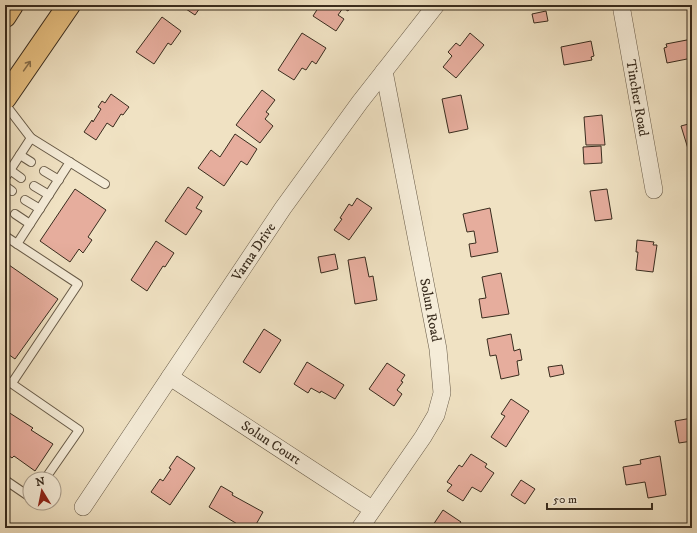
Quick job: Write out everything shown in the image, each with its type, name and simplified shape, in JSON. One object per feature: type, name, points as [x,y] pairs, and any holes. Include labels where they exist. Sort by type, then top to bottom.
[{"type":"main road","points":[[5,16],[12,5]]},
{"type":"main road","points":[[5,98],[69,5]]},
{"type":"street","name":"Varna Drive","points":[[83,507],[284,208],[384,71],[436,5]]},
{"type":"street","name":"Tincher Road","points":[[621,5],[654,190]]},
{"type":"street","name":"Solun Road","points":[[360,528],[423,437],[436,415],[442,393],[438,349],[384,71]]},
{"type":"street","name":"Solun Court","points":[[170,377],[372,509]]},
{"type":"lane","points":[[5,104],[31,138],[105,184]]},
{"type":"lane","points":[[5,178],[31,138]]},
{"type":"lane","points":[[20,155],[31,162]]},
{"type":"lane","points":[[17,244],[70,162]]},
{"type":"lane","points":[[10,170],[21,178]]},
{"type":"lane","points":[[44,171],[59,180]]},
{"type":"lane","points":[[5,186],[12,191]]},
{"type":"lane","points":[[34,186],[49,195]]},
{"type":"lane","points":[[25,200],[40,209]]},
{"type":"lane","points":[[14,214],[30,224]]},
{"type":"lane","points":[[5,236],[78,284],[8,381],[79,430],[51,471]]},
{"type":"lane","points":[[5,480],[22,492]]},
{"type":"building","points":[[180,5],[202,5],[195,15]]},
{"type":"building","points":[[320,5],[352,5],[348,11],[343,8],[338,15],[344,19],[336,31],[313,16]]},
{"type":"building","points":[[546,11],[548,21],[534,23],[532,14]]},
{"type":"building","points":[[162,17],[181,31],[171,45],[168,43],[154,64],[136,52]]},
{"type":"building","points":[[302,33],[326,48],[316,64],[312,61],[306,70],[302,68],[294,80],[278,70]]},
{"type":"building","points":[[470,33],[484,45],[456,78],[443,67],[452,56],[448,52],[456,43],[460,46]]},
{"type":"building","points":[[692,39],[692,58],[667,63],[664,48],[667,47],[666,44]]},
{"type":"building","points":[[591,41],[594,56],[591,57],[592,60],[564,65],[561,47]]},
{"type":"building","points":[[262,90],[275,100],[266,112],[269,114],[265,119],[273,126],[260,143],[236,125]]},
{"type":"building","points":[[111,94],[129,107],[123,115],[121,114],[113,127],[107,123],[96,140],[84,132],[92,120],[93,122],[101,109],[98,107],[102,101],[105,103]]},
{"type":"building","points":[[461,95],[468,129],[449,133],[442,99]]},
{"type":"building","points":[[602,115],[605,145],[586,145],[584,117]]},
{"type":"building","points":[[692,123],[692,150],[689,152],[681,126]]},
{"type":"building","points":[[235,134],[257,149],[247,165],[241,161],[224,186],[198,168],[211,150],[220,157]]},
{"type":"building","points":[[601,146],[602,163],[584,164],[583,147]]},
{"type":"building","points":[[188,187],[203,197],[196,208],[202,211],[186,235],[165,221]]},
{"type":"building","points":[[75,189],[106,210],[88,237],[92,240],[83,253],[79,249],[70,262],[40,241]]},
{"type":"building","points":[[607,189],[612,219],[595,221],[590,191]]},
{"type":"building","points":[[357,198],[372,208],[349,240],[334,230],[342,219],[340,218],[349,204],[352,206]]},
{"type":"building","points":[[490,208],[498,252],[471,257],[469,244],[476,243],[474,231],[467,232],[463,214]]},
{"type":"building","points":[[637,240],[654,242],[653,245],[657,245],[653,272],[636,270],[638,252],[636,252]]},
{"type":"building","points":[[156,241],[174,253],[165,267],[163,266],[147,291],[131,280]]},
{"type":"building","points":[[335,254],[338,269],[321,273],[318,257]]},
{"type":"building","points":[[365,257],[369,277],[373,276],[377,300],[355,304],[348,260]]},
{"type":"building","points":[[9,265],[58,299],[15,359],[5,352],[5,270]]},
{"type":"building","points":[[501,273],[509,314],[482,318],[479,299],[486,298],[482,277]]},
{"type":"building","points":[[264,329],[281,340],[260,373],[243,362]]},
{"type":"building","points":[[511,334],[514,351],[520,349],[522,360],[517,361],[519,375],[501,379],[496,355],[490,356],[487,339]]},
{"type":"building","points":[[307,362],[344,385],[335,399],[321,391],[320,393],[311,388],[308,393],[294,384]]},
{"type":"building","points":[[387,363],[405,375],[401,381],[403,382],[397,390],[402,394],[394,406],[369,389]]},
{"type":"building","points":[[562,365],[564,374],[550,377],[548,367]]},
{"type":"building","points":[[511,399],[529,411],[506,447],[491,437],[505,416],[501,414]]},
{"type":"building","points":[[5,410],[33,428],[31,430],[53,444],[35,471],[14,456],[12,458],[5,453]]},
{"type":"building","points":[[692,418],[692,441],[679,443],[675,421]]},
{"type":"building","points":[[471,454],[487,464],[485,467],[494,473],[481,492],[472,487],[463,501],[447,491],[452,485],[447,482],[459,465],[462,467]]},
{"type":"building","points":[[177,456],[195,468],[170,505],[151,492],[160,479],[163,481]]},
{"type":"building","points":[[660,456],[666,495],[648,498],[645,482],[626,485],[623,467],[641,464],[640,460]]},
{"type":"building","points":[[521,480],[535,489],[525,504],[511,495]]},
{"type":"building","points":[[221,486],[233,493],[232,495],[263,512],[254,528],[244,528],[209,507]]},
{"type":"building","points":[[443,510],[461,522],[457,528],[431,528]]}]
